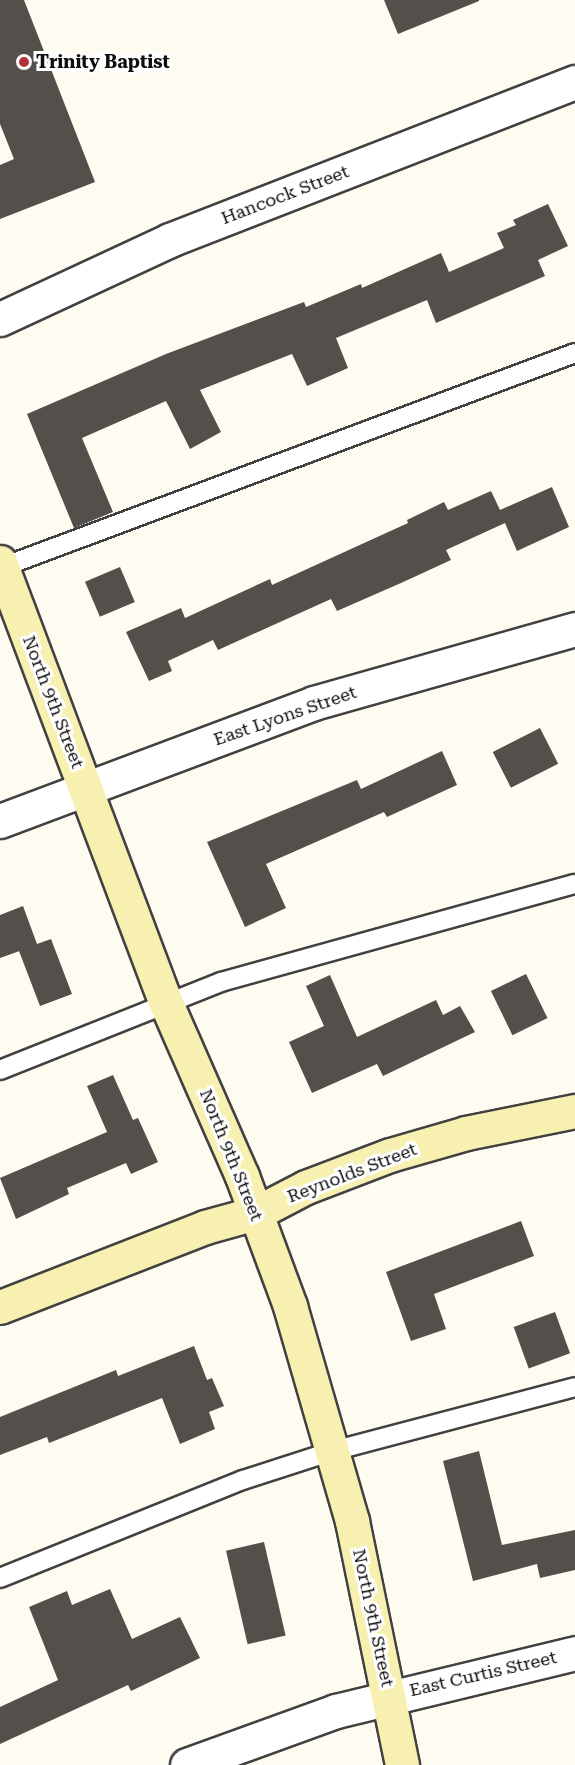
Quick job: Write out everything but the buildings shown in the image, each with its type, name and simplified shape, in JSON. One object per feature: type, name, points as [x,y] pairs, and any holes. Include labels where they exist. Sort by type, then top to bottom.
[{"type":"main road","name":"North 9th Street","points":[[1,566],[166,1004],[256,1213],[293,1317],[333,1451],[389,1696],[402,1765]]},
{"type":"main road","name":"Reynolds Street","points":[[0,1307],[205,1227],[256,1213],[306,1187],[390,1155],[466,1132],[575,1111]]},
{"type":"street","name":"Hancock Street","points":[[0,319],[170,240],[575,82]]},
{"type":"street","name":"East Lyons Street","points":[[0,820],[314,703],[575,629]]},
{"type":"street","name":"East Curtis Street","points":[[187,1765],[336,1711],[389,1696],[575,1653]]},
{"type":"lane","points":[[1,566],[575,353]]},
{"type":"lane","points":[[0,1070],[221,982],[575,885]]},
{"type":"lane","points":[[0,1578],[243,1480],[333,1451],[575,1387]]},
{"type":"place","name":"Trinity Baptist","points":[[24,62]]}]
